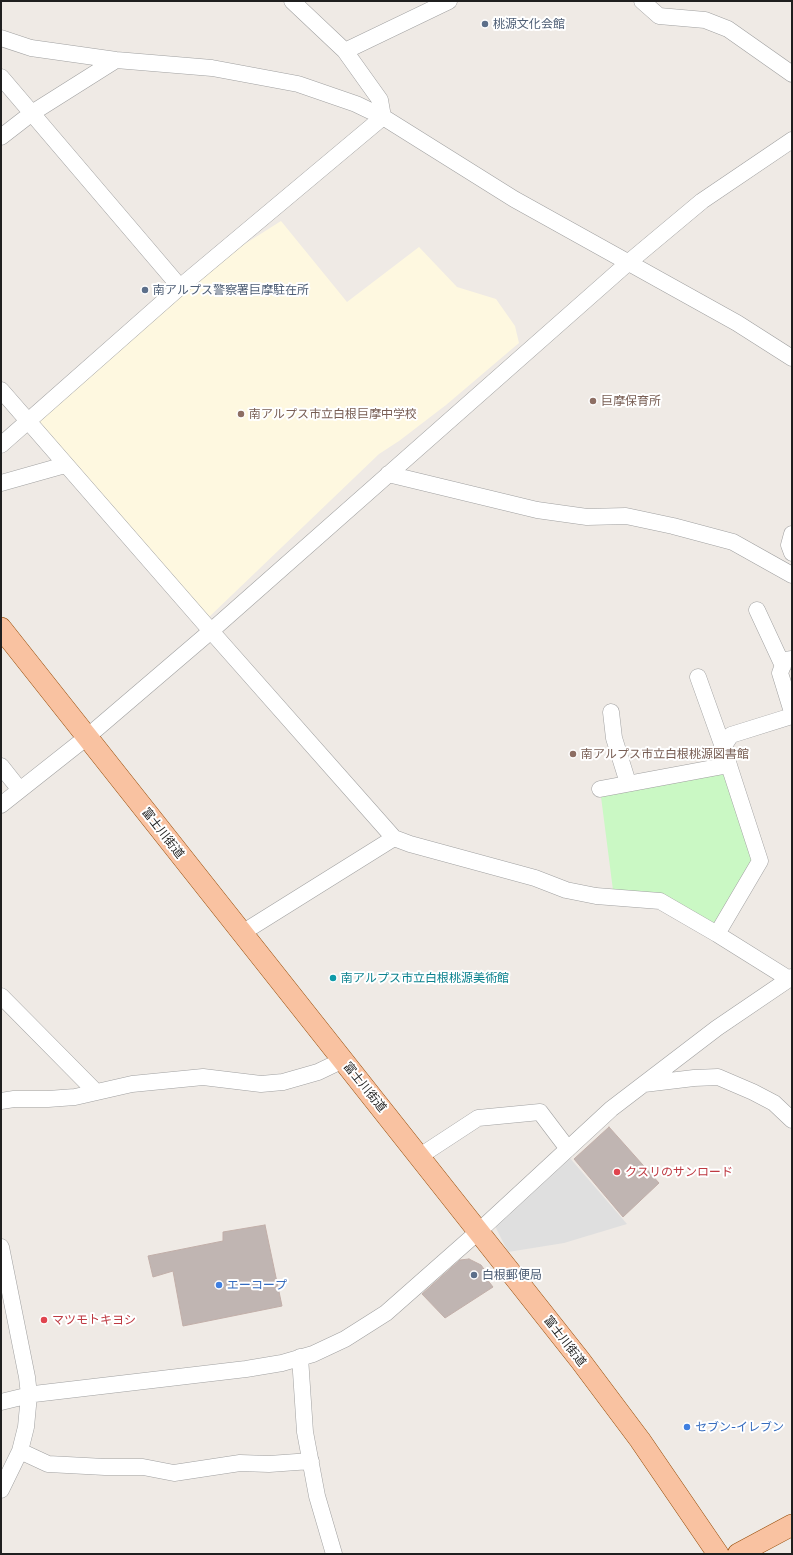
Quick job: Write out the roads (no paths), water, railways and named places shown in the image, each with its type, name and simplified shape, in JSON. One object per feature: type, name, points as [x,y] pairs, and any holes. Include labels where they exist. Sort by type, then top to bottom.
[{"type":"main road","name":"富士川街道","points":[[1,628],[580,1360],[640,1440],[718,1554]]},
{"type":"main road","points":[[738,1554],[792,1525]]},
{"type":"street","points":[[292,1],[345,51],[380,100],[383,117]]},
{"type":"street","points":[[345,51],[449,1]]},
{"type":"street","points":[[642,1],[659,16],[705,20],[728,29],[792,74]]},
{"type":"street","points":[[1,38],[31,48],[116,60],[212,68],[298,84],[356,104],[383,117],[514,199],[737,323],[792,358]]},
{"type":"street","points":[[1,137],[32,113],[116,60]]},
{"type":"street","points":[[1,77],[180,287]]},
{"type":"street","points":[[1,444],[180,287],[383,117]]},
{"type":"street","points":[[1,805],[87,737],[211,632],[629,262],[702,201],[792,140]]},
{"type":"street","points":[[1,390],[27,422],[211,632],[394,838],[410,844],[535,878],[566,890],[596,896],[660,901],[790,978],[717,1028],[611,1109],[479,1231],[380,1317],[345,1339],[313,1354],[300,1358],[246,1369],[29,1395],[1,1402]]},
{"type":"street","points":[[1,483],[65,465]]},
{"type":"street","points":[[388,474],[538,510],[587,517],[626,516],[673,526],[733,542],[792,575]]},
{"type":"street","points":[[792,534],[789,545],[792,553]]},
{"type":"street","points":[[757,610],[787,663],[780,673],[792,712]]},
{"type":"street","points":[[698,677],[723,747],[760,861],[717,934]]},
{"type":"street","points":[[611,712],[614,738],[628,784]]},
{"type":"street","points":[[723,747],[731,735],[792,716]]},
{"type":"street","points":[[600,789],[728,765]]},
{"type":"street","points":[[1,766],[20,790]]},
{"type":"street","points":[[242,933],[394,838]]},
{"type":"street","points":[[1,996],[96,1092]]},
{"type":"street","points":[[1,1101],[75,1096],[132,1084],[203,1077],[260,1084],[283,1082],[318,1072],[343,1060]]},
{"type":"street","points":[[644,1084],[694,1078],[718,1078],[753,1092],[774,1104],[792,1120]]},
{"type":"street","points":[[420,1156],[478,1118],[540,1112],[568,1149]]},
{"type":"street","points":[[1,1247],[27,1377],[29,1395],[26,1427],[20,1451],[1,1490]]},
{"type":"street","points":[[300,1358],[305,1432],[317,1496],[334,1554]]},
{"type":"street","points":[[20,1451],[48,1464],[105,1467],[144,1467],[174,1473],[240,1463],[269,1464],[311,1461]]},
{"type":"place","name":"桃源文化会館","points":[[485,24]]},
{"type":"place","name":"南アルプス警察署巨摩駐在所","points":[[145,290]]},
{"type":"place","name":"巨摩保育所","points":[[593,401]]},
{"type":"place","name":"南アルプス市立白根巨摩中学校","points":[[241,414]]},
{"type":"place","name":"南アルプス市立白根桃源図書館","points":[[573,754]]},
{"type":"place","name":"南アルプス市立白根桃源美術館","points":[[333,978]]},
{"type":"place","name":"クスリのサンロード","points":[[617,1172]]},
{"type":"place","name":"白根郵便局","points":[[474,1275]]},
{"type":"place","name":"エーコープ","points":[[219,1285]]},
{"type":"place","name":"マツモトキヨシ","points":[[44,1320]]},
{"type":"place","name":"セブン-イレブン","points":[[687,1427]]}]
